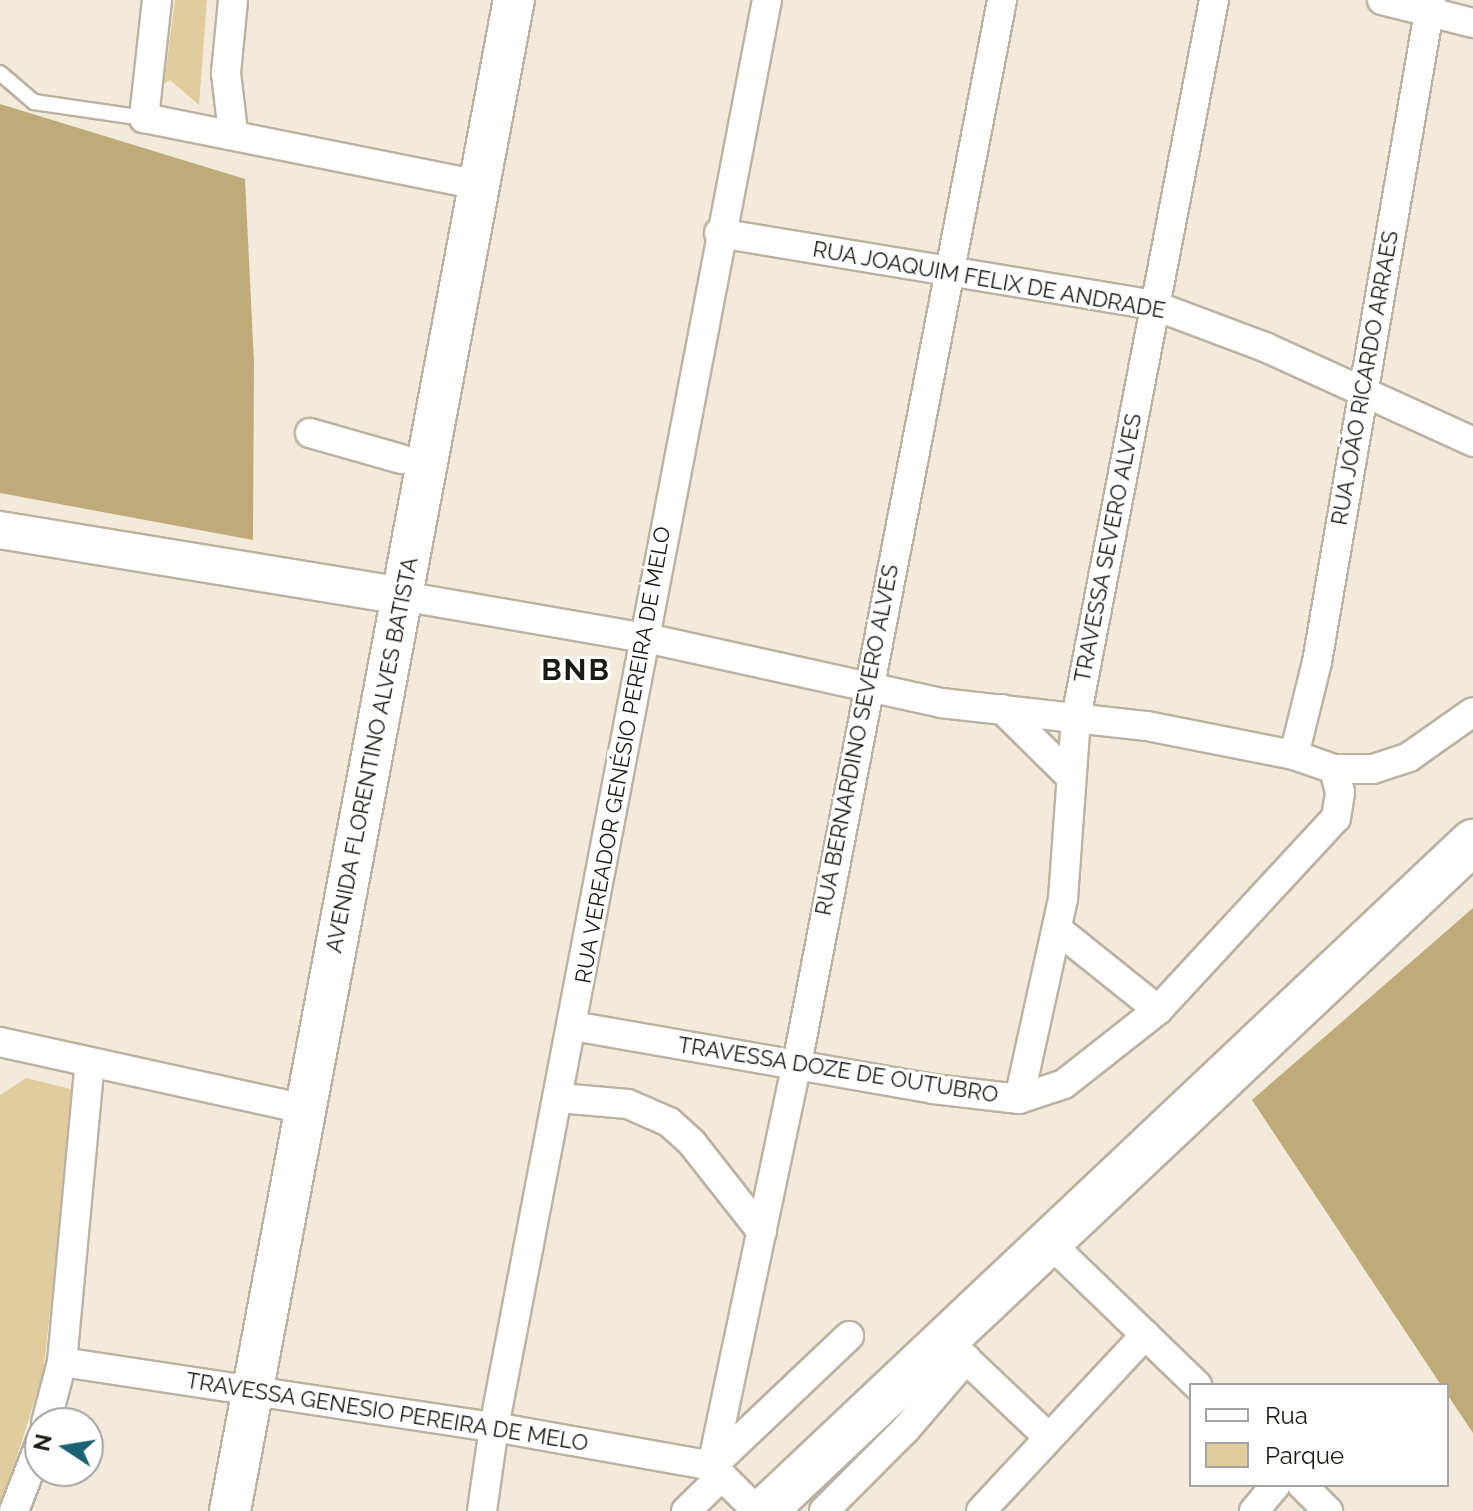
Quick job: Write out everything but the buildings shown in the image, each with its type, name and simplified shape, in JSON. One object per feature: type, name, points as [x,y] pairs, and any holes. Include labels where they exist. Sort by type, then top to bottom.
[{"type":"highway","points":[[764,1511],[956,1349],[1051,1244],[1473,842]]},
{"type":"main road","name":"AVENIDA FLORENTINO ALVES BATISTA","points":[[230,1511],[242,1389],[467,182],[487,0]]},
{"type":"main road","name":"AVENIDA FLORENTINO ALVES BATISTA","points":[[390,593],[401,459],[514,0]]},
{"type":"main road","name":"AVENIDA FLORENTINO ALVES BATISTA","points":[[207,1511],[242,1389]]},
{"type":"street","points":[[157,0],[144,118],[233,132],[467,182]]},
{"type":"street","points":[[233,0],[226,73],[233,132]]},
{"type":"street","name":"RUA VEREADOR GENÉSIO PEREIRA DE MELO","points":[[482,1511],[494,1427],[573,1097],[573,1026],[719,233],[767,0]]},
{"type":"street","name":"RUA BERNARDINO SEVERO ALVES","points":[[716,1472],[797,1064],[866,687],[1002,0]]},
{"type":"street","name":"TRAVESSA SEVERO ALVES","points":[[1019,1099],[1057,929],[1076,718],[1214,0]]},
{"type":"street","points":[[1382,0],[1430,6],[1473,23]]},
{"type":"street","name":"RUA JOÃO RICARDO ARRAES","points":[[1294,755],[1317,662],[1430,6]]},
{"type":"street","name":"RUA JOAQUIM FELIX DE ANDRADE","points":[[719,233],[1153,305],[1362,391],[1473,442]]},
{"type":"street","points":[[310,433],[401,459]]},
{"type":"street","points":[[0,530],[646,638],[866,687],[1002,709],[1147,726],[1294,755],[1334,769],[1373,769],[1409,757],[1473,712]]},
{"type":"street","points":[[1002,709],[1069,775]]},
{"type":"street","name":"TRAVESSA DOZE DE OUTUBRO","points":[[573,1026],[1019,1099],[1064,1084],[1158,1010],[1336,818],[1340,792],[1334,769]]},
{"type":"street","points":[[1057,929],[1158,1010]]},
{"type":"street","points":[[0,1042],[293,1106]]},
{"type":"street","points":[[50,1407],[62,1362],[90,1063]]},
{"type":"street","points":[[573,1097],[628,1104],[669,1122],[692,1143],[762,1232]]},
{"type":"street","points":[[1051,1244],[1195,1383]]},
{"type":"street","points":[[981,1511],[1046,1435],[1145,1335]]},
{"type":"street","points":[[686,1511],[716,1472],[849,1336]]},
{"type":"street","points":[[824,1511],[905,1430],[956,1349],[1046,1435]]},
{"type":"street","name":"TRAVESSA GENESIO PEREIRA DE MELO","points":[[62,1362],[494,1427],[716,1472]]},
{"type":"street","points":[[716,1472],[757,1511]]},
{"type":"street","points":[[14,1511],[24,1485]]},
{"type":"street","points":[[1254,1511],[1274,1487]]},
{"type":"street","points":[[1304,1487],[1328,1511]]},
{"type":"lane","points":[[0,73],[34,102],[144,118]]},
{"type":"green space","points":[[175,0],[207,0],[199,105],[170,80],[164,84]]},
{"type":"green space","points":[[26,1078],[75,1090],[43,1374],[33,1407],[24,1407],[24,1434],[0,1510],[0,1095]]},
{"type":"shaded area","points":[[0,104],[245,179],[254,363],[253,540],[0,493]]},
{"type":"shaded area","points":[[1473,908],[1473,1433],[1449,1397],[1449,1383],[1440,1383],[1252,1100]]},
{"type":"district","name":"BNB","points":[[576,670]]}]
